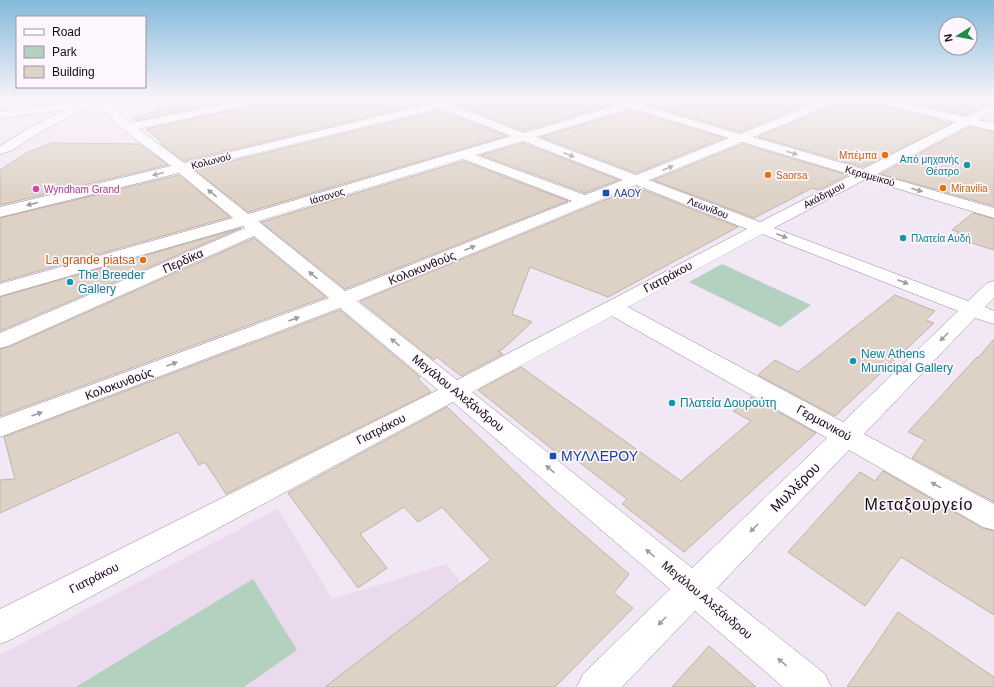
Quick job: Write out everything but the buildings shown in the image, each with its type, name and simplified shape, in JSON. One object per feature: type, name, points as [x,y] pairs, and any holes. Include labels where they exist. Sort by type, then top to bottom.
[{"type":"street","points":[[28,130],[28,135]]},
{"type":"street","points":[[2,150],[37,130]]},
{"type":"street","name":"Μεγάλου Αλεξάνδρου","points":[[132,130],[182,168],[455,391],[812,687]]},
{"type":"street","name":"Κολωνού","points":[[0,212],[338,130]]},
{"type":"street","name":"Λεωνίδου","points":[[503,130],[983,313]]},
{"type":"street","name":"Ιάσονος","points":[[0,290],[251,224],[464,155],[549,130]]},
{"type":"street","name":"Κεραμεικού","points":[[714,130],[994,213]]},
{"type":"street","name":"Κολοκυνθούς","points":[[0,428],[343,300],[760,130]]},
{"type":"street","name":"Ακάδημου","points":[[761,228],[948,130]]},
{"type":"street","points":[[464,155],[586,201]]},
{"type":"street","name":"Περδίκα","points":[[0,341],[251,224]]},
{"type":"street","name":"Γιατράκου","points":[[0,627],[455,391],[761,228]]},
{"type":"street","name":"Μυλλέρου","points":[[596,687],[847,435],[983,313],[994,287]]},
{"type":"street","name":"Γερμανικού","points":[[612,307],[847,435],[994,518]]},
{"type":"shaded area","points":[[278,509],[332,599],[447,564],[537,687],[0,687],[0,655]]},
{"type":"green space","points":[[722,264],[811,305],[780,327],[689,282]]},
{"type":"green space","points":[[253,579],[297,650],[244,687],[76,687]]},
{"type":"place","name":"Μπέμπα","points":[[885,155]]},
{"type":"place","name":"Από μηχανής Θέατρο","points":[[967,165]]},
{"type":"place","name":"Saorsa","points":[[768,175]]},
{"type":"place","name":"Miravilia","points":[[943,188]]},
{"type":"place","name":"Wyndham Grand","points":[[36,189]]},
{"type":"place","name":"ΛΑΟΥ","points":[[606,193]]},
{"type":"place","name":"Πλατεία Αυδή","points":[[903,238]]},
{"type":"place","name":"La grande piatsa","points":[[143,260]]},
{"type":"place","name":"The Breeder Gallery","points":[[70,282]]},
{"type":"place","name":"New Athens Municipal Gallery","points":[[853,361]]},
{"type":"place","name":"Πλατεία Δουρούτη","points":[[672,403]]},
{"type":"place","name":"ΜΥΛΛΕΡΟΥ","points":[[553,456]]},
{"type":"district","name":"Μεταξουργείο","points":[[919,504]]}]
